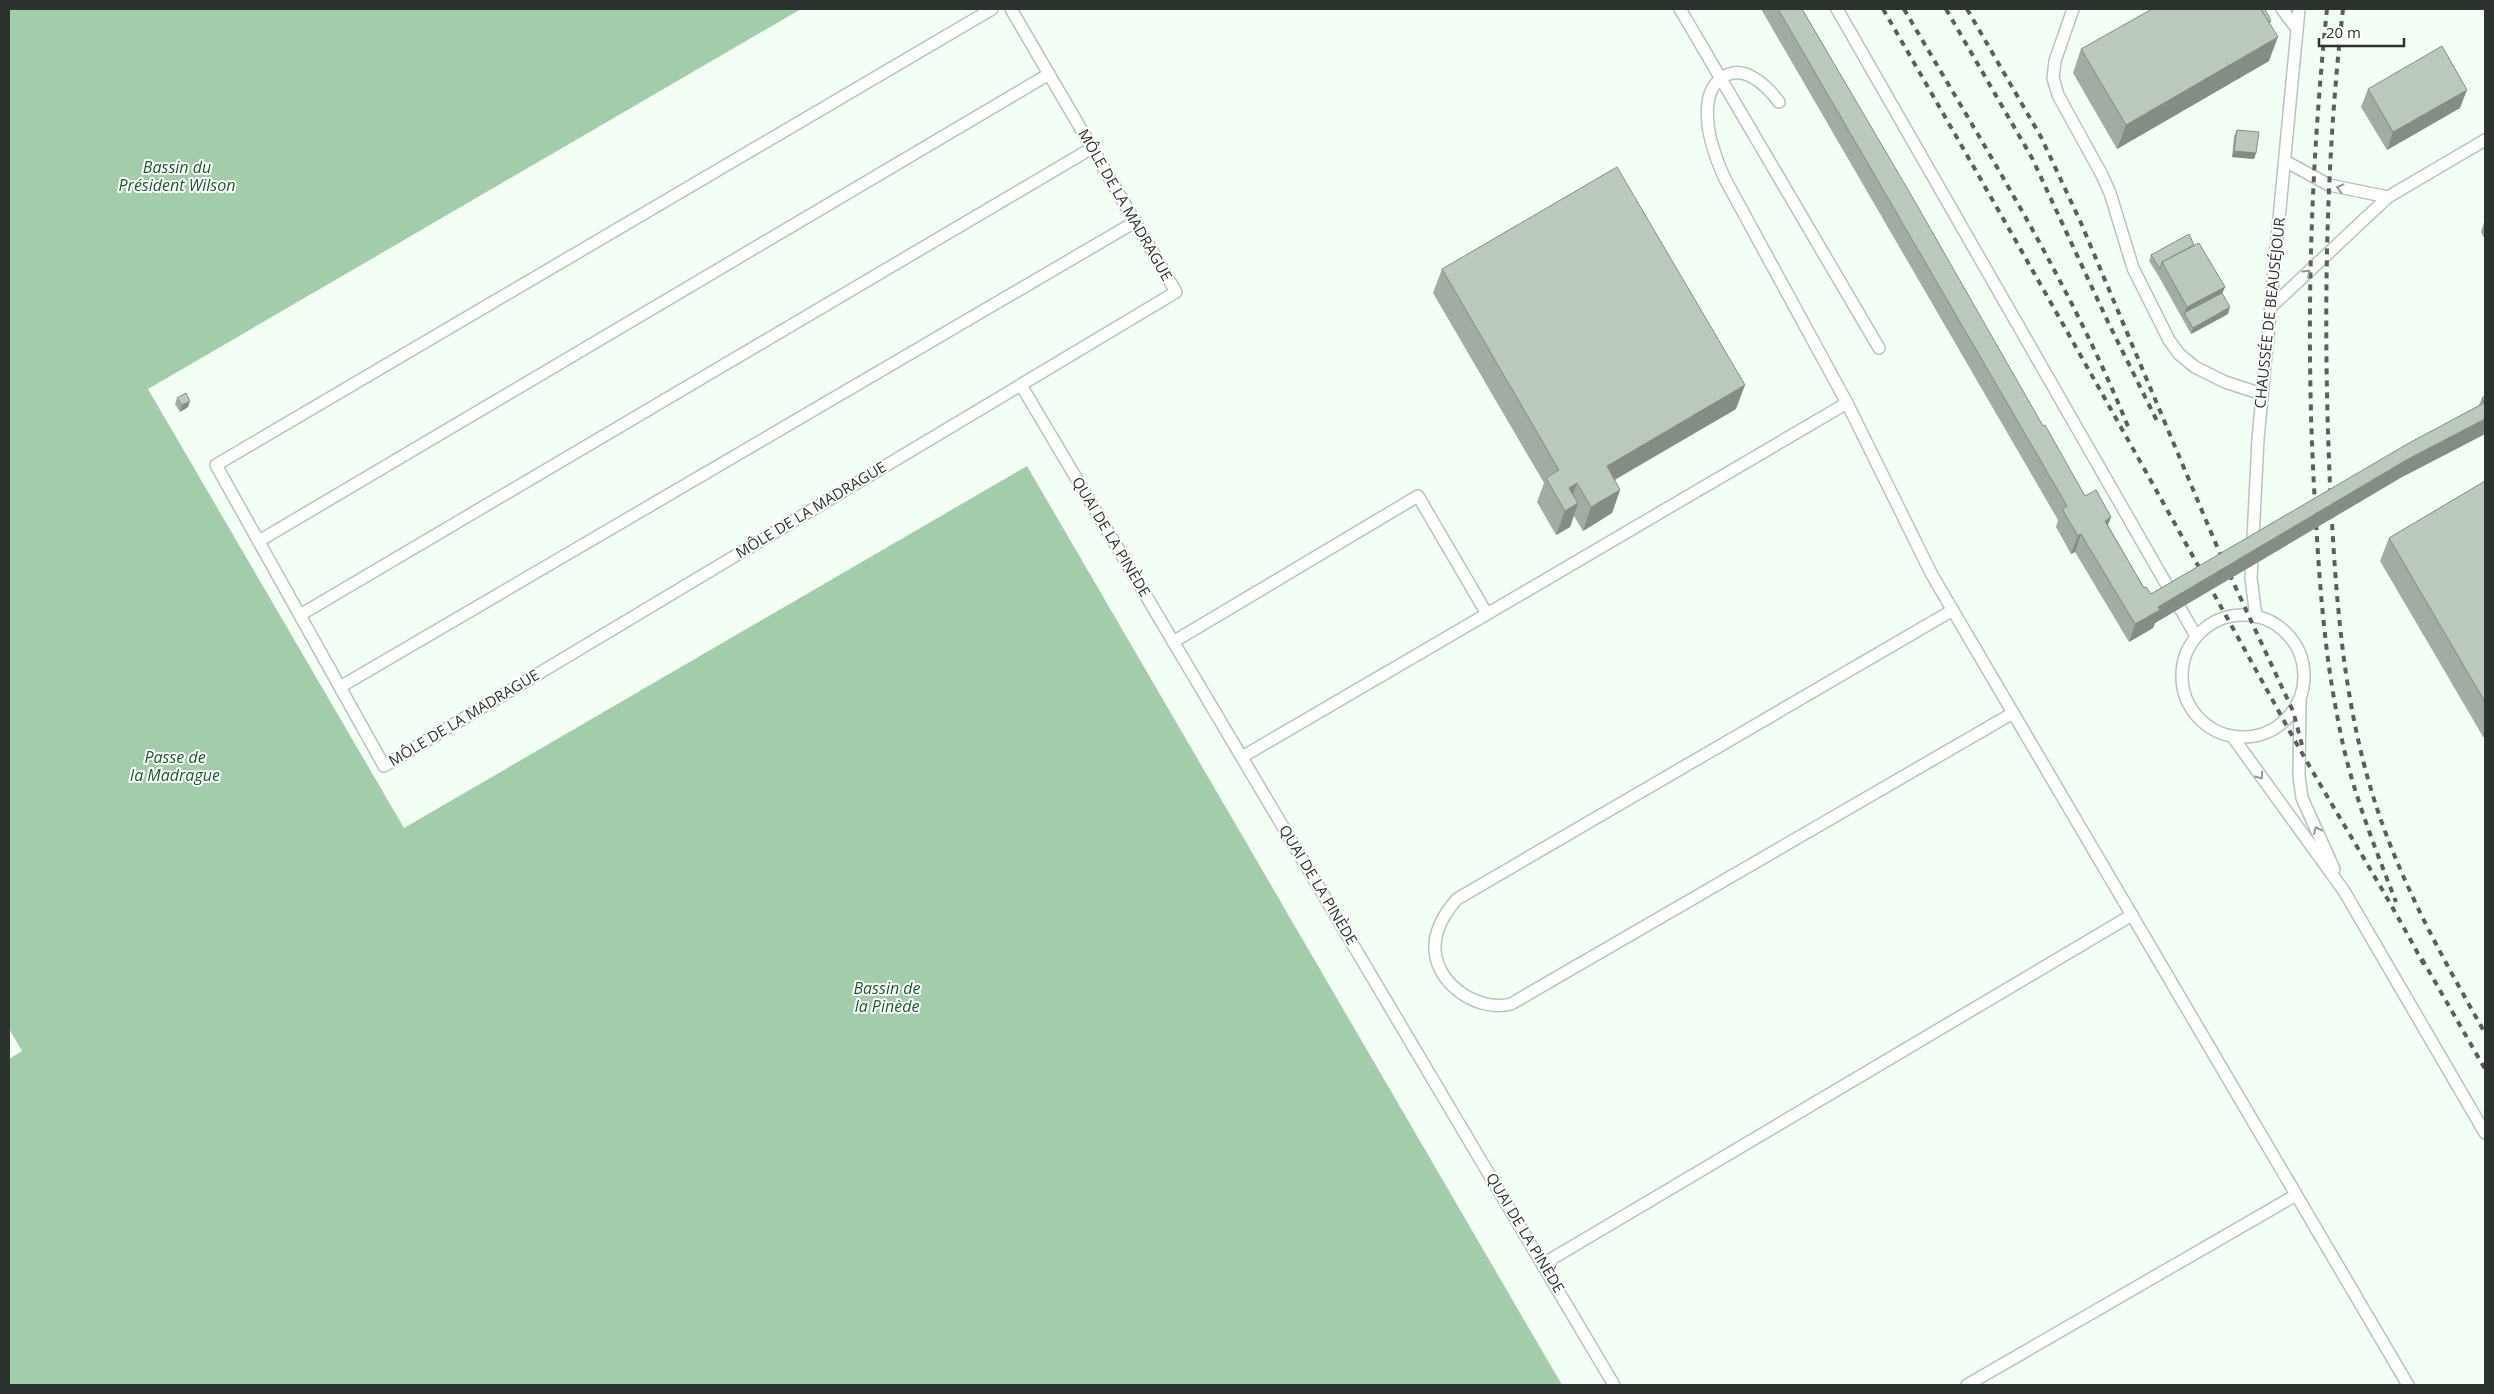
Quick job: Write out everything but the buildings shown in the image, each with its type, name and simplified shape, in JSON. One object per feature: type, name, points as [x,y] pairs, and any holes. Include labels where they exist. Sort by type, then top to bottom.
[{"type":"lane","name":"MÔLE DE LA MADRAGUE","points":[[992,9],[216,465],[384,766],[1176,292],[1010,9]]},
{"type":"lane","points":[[1680,9],[1879,348]]},
{"type":"lane","points":[[1837,9],[2196,636]]},
{"type":"lane","points":[[2073,9],[2055,61],[2053,78],[2058,95],[2110,193],[2133,268],[2170,340],[2180,354],[2195,367],[2225,382],[2262,394]]},
{"type":"lane","points":[[2282,9],[2297,29]]},
{"type":"lane","name":"CHAUSSÉE DE BEAUSÉJOUR","points":[[2256,616],[2251,569],[2258,438],[2299,9]]},
{"type":"lane","points":[[1779,102],[1770,89],[1753,76],[1738,73],[1728,74],[1714,85],[1709,96],[1708,115],[1718,163],[1847,403],[1932,575],[2408,1385]]},
{"type":"lane","points":[[259,541],[1049,74]]},
{"type":"lane","points":[[2272,306],[2388,196],[2485,140]]},
{"type":"lane","points":[[300,615],[1092,148]]},
{"type":"lane","points":[[2285,161],[2329,185],[2388,196]]},
{"type":"lane","points":[[340,687],[1134,222]]},
{"type":"lane","name":"QUAI DE LA PINÈDE","points":[[1021,385],[1614,1385]]},
{"type":"lane","points":[[1242,757],[1847,403]]},
{"type":"lane","points":[[1173,642],[1418,496],[1487,614]]},
{"type":"lane","points":[[1953,610],[1457,899],[1443,917],[1436,934],[1435,953],[1443,972],[1455,988],[1478,1003],[1499,1007],[1512,1004],[2014,713]]},
{"type":"lane","points":[[2300,698],[2284,721],[2269,732],[2251,737],[2232,736],[2214,730],[2200,719],[2188,705],[2183,688],[2182,669],[2186,652],[2196,636],[2205,627],[2228,617],[2256,616],[2275,624],[2291,638],[2301,657],[2304,678],[2300,698],[2299,776],[2302,798],[2344,891]]},
{"type":"lane","points":[[2232,736],[2344,891],[2485,1134]]},
{"type":"lane","points":[[1543,1264],[2132,916]]},
{"type":"lane","points":[[1967,1385],[2296,1194]]},
{"type":"water","name":"Bassin de la Pinède","points":[[9,9],[801,9],[148,389],[404,828],[1027,466],[1562,1385],[9,1385],[9,1059],[22,1051],[9,1029]]},
{"type":"railway","points":[[1883,9],[2088,368],[2289,730],[2424,965]]},
{"type":"railway","points":[[1904,9],[1995,163],[2053,268],[2106,374],[2129,429]]},
{"type":"railway","points":[[1946,9],[2032,158],[2108,322],[2157,421]]},
{"type":"railway","points":[[1967,9],[2041,137],[2081,223],[2221,556],[2293,711],[2302,745]]},
{"type":"railway","points":[[2327,9],[2313,194],[2310,318],[2312,442],[2320,587],[2329,670],[2349,770],[2363,815],[2396,902]]},
{"type":"railway","points":[[2343,9],[2332,128],[2326,306],[2330,485],[2334,559],[2345,670],[2351,706],[2368,779],[2390,845],[2434,941],[2485,1033]]},
{"type":"railway","points":[[2422,959],[2485,1069]]},
{"type":"water label","name":"Bassin du Président Wilson","points":[[177,176]]},
{"type":"water label","name":"Passe de la Madrague","points":[[175,766]]}]
